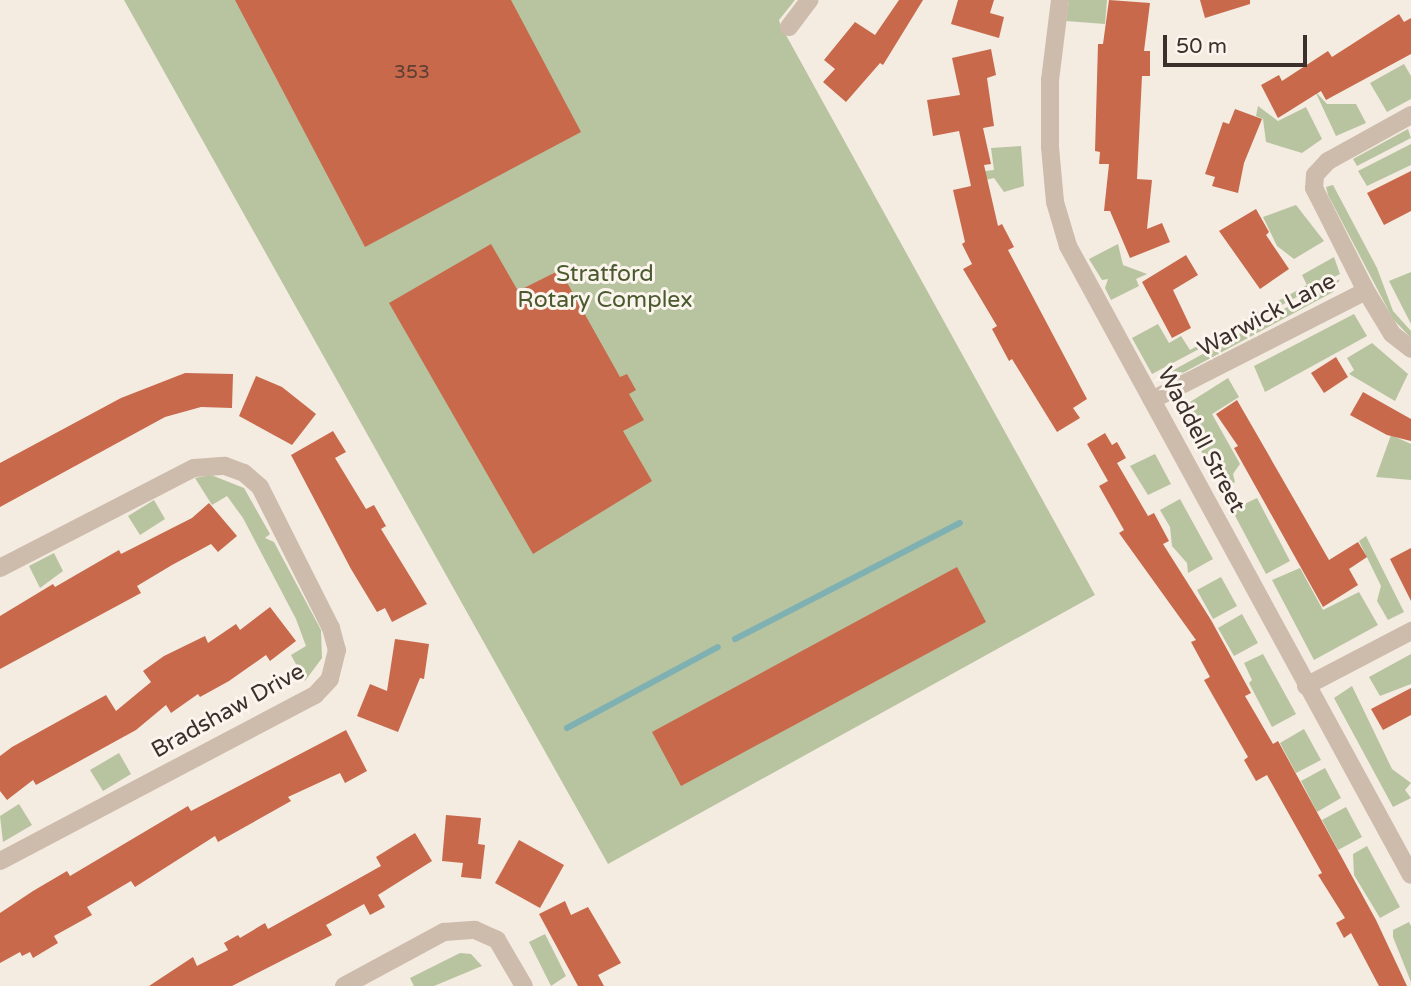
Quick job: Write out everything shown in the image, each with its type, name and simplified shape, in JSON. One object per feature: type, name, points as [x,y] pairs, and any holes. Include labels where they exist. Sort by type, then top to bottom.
[{"type":"street","points":[[789,27],[809,0]]},
{"type":"street","name":"Waddell Street","points":[[1060,0],[1050,80],[1055,202],[1068,246],[1411,876]]},
{"type":"street","points":[[1411,115],[1328,161],[1315,175],[1314,188],[1366,290],[1392,334],[1411,349]]},
{"type":"street","name":"Warwick Lane","points":[[1152,400],[1366,290]]},
{"type":"street","name":"Bradshaw Drive","points":[[0,568],[194,468],[225,466],[244,473],[260,487],[331,628],[337,650],[330,679],[315,695],[0,861]]},
{"type":"street","points":[[1306,686],[1411,631]]},
{"type":"street","points":[[344,986],[444,932],[475,930],[497,940],[524,986]]},
{"type":"green space","name":"Stratford Rotary Complex","points":[[124,0],[795,0],[779,20],[781,26],[1095,595],[608,864]]},
{"type":"green space","points":[[1069,0],[1107,0],[1105,24],[1066,21]]},
{"type":"green space","points":[[1404,64],[1411,76],[1411,99],[1387,112],[1370,83]]},
{"type":"green space","points":[[1315,91],[1327,104],[1356,104],[1366,123],[1336,136]]},
{"type":"green space","points":[[1258,106],[1278,121],[1306,107],[1322,139],[1302,153],[1266,142],[1263,119],[1256,116]]},
{"type":"green space","points":[[1408,129],[1411,138],[1357,166],[1353,159]]},
{"type":"green space","points":[[1411,144],[1411,165],[1367,186],[1358,171]]},
{"type":"green space","points":[[1021,146],[1024,186],[1004,192],[994,178],[977,182],[976,172],[994,170],[991,148]]},
{"type":"green space","points":[[1333,185],[1377,268],[1393,311],[1411,331],[1411,338],[1393,319],[1328,195],[1326,187]]},
{"type":"green space","points":[[1296,205],[1324,241],[1294,259],[1277,246],[1263,217]]},
{"type":"green space","points":[[1118,244],[1123,265],[1147,274],[1136,279],[1139,286],[1111,300],[1105,288],[1108,279],[1102,280],[1089,259]]},
{"type":"green space","points":[[1334,257],[1340,274],[1152,374],[1132,338],[1158,324],[1169,343],[1181,336],[1190,350],[1307,285],[1302,275]]},
{"type":"green space","points":[[1411,272],[1411,324],[1389,281]]},
{"type":"green space","points":[[1340,279],[1333,292],[1181,374],[1159,378],[1241,333],[1248,334],[1246,329]]},
{"type":"green space","points":[[1354,314],[1367,336],[1265,392],[1254,366]]},
{"type":"green space","points":[[1372,343],[1408,374],[1395,401],[1349,374],[1354,370],[1347,358]]},
{"type":"green space","points":[[1228,378],[1239,397],[1212,414],[1240,464],[1233,474],[1235,482],[1222,490],[1179,409]]},
{"type":"green space","points":[[1391,435],[1411,444],[1411,480],[1376,477]]},
{"type":"green space","points":[[1155,454],[1171,484],[1148,495],[1130,466]]},
{"type":"green space","points":[[211,475],[244,488],[270,534],[265,538],[274,542],[321,630],[322,658],[305,681],[291,655],[306,646],[296,619],[243,518],[227,496],[212,505],[195,478]]},
{"type":"green space","points":[[1257,498],[1290,561],[1266,574],[1232,510]]},
{"type":"green space","points":[[1180,499],[1213,559],[1188,573],[1187,563],[1172,546],[1170,527],[1160,510]]},
{"type":"green space","points":[[154,500],[165,519],[140,535],[128,516]]},
{"type":"green space","points":[[1366,536],[1404,612],[1388,620],[1377,601],[1381,586],[1359,541]]},
{"type":"green space","points":[[54,553],[63,571],[40,588],[29,566]]},
{"type":"green space","points":[[1300,568],[1323,610],[1359,592],[1378,625],[1314,660],[1272,580]]},
{"type":"green space","points":[[1221,577],[1237,606],[1213,619],[1197,590]]},
{"type":"green space","points":[[1242,614],[1258,643],[1234,656],[1218,628]]},
{"type":"green space","points":[[1263,654],[1296,714],[1272,727],[1249,683],[1252,680],[1244,663]]},
{"type":"green space","points":[[1411,654],[1411,684],[1380,696],[1369,677]]},
{"type":"green space","points":[[1352,686],[1392,769],[1411,783],[1405,790],[1411,798],[1393,807],[1334,698]]},
{"type":"green space","points":[[1304,729],[1321,760],[1296,773],[1280,743]]},
{"type":"green space","points":[[119,753],[131,774],[103,791],[90,770]]},
{"type":"green space","points":[[1325,768],[1341,798],[1317,812],[1301,781]]},
{"type":"green space","points":[[19,804],[32,825],[3,842],[0,816]]},
{"type":"green space","points":[[1346,807],[1362,837],[1338,850],[1322,820]]},
{"type":"green space","points":[[1367,846],[1400,907],[1380,918],[1354,875],[1353,854]]},
{"type":"green space","points":[[1409,922],[1411,982],[1393,937],[1393,930]]},
{"type":"green space","points":[[545,934],[566,976],[551,986],[529,942]]},
{"type":"green space","points":[[460,953],[471,954],[482,966],[434,986],[414,986],[410,978]]},
{"type":"building","points":[[235,0],[511,0],[581,132],[365,247]]},
{"type":"building","points":[[899,0],[923,0],[883,65],[880,63],[846,102],[823,82],[835,69],[824,60],[855,22],[875,35]]},
{"type":"building","points":[[958,0],[994,0],[990,13],[1004,17],[999,38],[951,24]]},
{"type":"building","points":[[1109,0],[1150,3],[1144,51],[1150,51],[1150,76],[1142,76],[1137,179],[1152,180],[1147,229],[1162,223],[1170,242],[1130,258],[1110,211],[1104,211],[1109,164],[1099,164],[1100,152],[1095,151],[1098,44],[1103,44]]},
{"type":"building","points":[[1200,0],[1250,0],[1250,4],[1205,18]]},
{"type":"building","points":[[1399,14],[1404,22],[1411,18],[1411,54],[1326,100],[1321,91],[1278,118],[1261,85],[1279,75],[1282,81],[1328,51],[1332,57]]},
{"type":"building","points":[[991,49],[996,75],[987,78],[994,126],[983,128],[991,164],[984,165],[998,226],[1002,224],[1014,247],[1008,250],[1087,399],[1073,408],[1080,418],[1057,432],[1012,359],[1009,361],[992,329],[997,326],[963,269],[972,264],[962,244],[965,242],[953,190],[971,186],[959,131],[933,136],[927,100],[960,95],[952,58]]},
{"type":"building","points":[[1235,109],[1262,119],[1244,163],[1238,193],[1212,186],[1215,177],[1205,174],[1223,122],[1229,124]]},
{"type":"building","points":[[1411,171],[1411,211],[1384,225],[1367,193]]},
{"type":"building","points":[[1256,209],[1269,232],[1266,235],[1289,269],[1260,289],[1219,231]]},
{"type":"building","points":[[491,244],[518,291],[560,270],[620,377],[627,374],[636,390],[629,394],[644,420],[623,431],[652,481],[533,554],[389,303]]},
{"type":"building","points":[[1186,255],[1198,275],[1173,290],[1191,328],[1172,338],[1142,282]]},
{"type":"building","points":[[1336,357],[1348,377],[1324,393],[1311,373]]},
{"type":"building","points":[[185,373],[233,374],[232,408],[201,407],[165,417],[0,507],[0,463],[121,398]]},
{"type":"building","points":[[256,376],[282,387],[316,414],[292,445],[239,416]]},
{"type":"building","points":[[1363,392],[1411,419],[1411,441],[1387,435],[1350,415]]},
{"type":"building","points":[[1237,400],[1329,560],[1358,542],[1367,557],[1349,569],[1358,585],[1323,607],[1234,448],[1238,446],[1216,414]]},
{"type":"building","points":[[333,431],[346,452],[335,458],[366,509],[374,505],[386,526],[381,529],[427,604],[392,622],[385,608],[377,612],[351,569],[291,455]]},
{"type":"building","points":[[1105,433],[1112,445],[1117,442],[1126,458],[1117,463],[1148,516],[1154,513],[1169,541],[1163,544],[1211,620],[1251,693],[1245,696],[1273,744],[1278,741],[1376,920],[1407,986],[1379,986],[1351,933],[1344,938],[1336,923],[1345,918],[1318,875],[1322,873],[1267,775],[1256,781],[1244,760],[1248,757],[1204,680],[1210,677],[1191,642],[1196,640],[1119,533],[1124,530],[1099,486],[1108,481],[1087,444]]},
{"type":"building","points":[[209,503],[237,536],[218,552],[211,544],[137,586],[141,593],[0,669],[0,616],[53,584],[55,587],[119,550],[121,554],[192,518]]},
{"type":"building","points":[[1411,548],[1411,601],[1390,559]]},
{"type":"building","points":[[957,567],[986,622],[681,786],[652,732]]},
{"type":"building","points":[[270,607],[296,641],[270,661],[266,655],[229,681],[200,697],[198,694],[171,713],[166,705],[136,730],[36,785],[33,780],[7,800],[0,791],[0,756],[12,747],[106,695],[116,711],[151,682],[143,671],[164,656],[205,636],[208,643],[236,624],[240,630]]},
{"type":"building","points":[[395,639],[429,644],[424,679],[420,678],[398,732],[357,716],[370,684],[387,691]]},
{"type":"building","points":[[1411,688],[1411,715],[1383,730],[1371,709]]},
{"type":"building","points":[[346,730],[367,771],[345,783],[340,773],[288,797],[291,801],[218,842],[215,836],[135,887],[131,881],[87,907],[92,915],[54,936],[58,943],[33,958],[30,952],[22,956],[20,952],[0,963],[0,913],[67,871],[70,876],[188,806],[191,811]]},
{"type":"building","points":[[446,815],[481,818],[478,844],[485,845],[481,879],[461,877],[463,863],[442,861]]},
{"type":"building","points":[[415,833],[432,861],[378,895],[385,907],[370,915],[364,904],[326,925],[332,935],[232,986],[149,986],[193,957],[197,966],[228,950],[224,943],[238,935],[240,938],[265,923],[268,929],[381,866],[376,857]]},
{"type":"building","points":[[519,840],[564,865],[540,908],[495,883]]},
{"type":"building","points":[[565,901],[571,915],[588,907],[621,963],[598,975],[604,986],[578,986],[539,914]]},
{"type":"waterway","points":[[735,639],[960,523]]},
{"type":"waterway","points":[[567,728],[718,647]]}]
